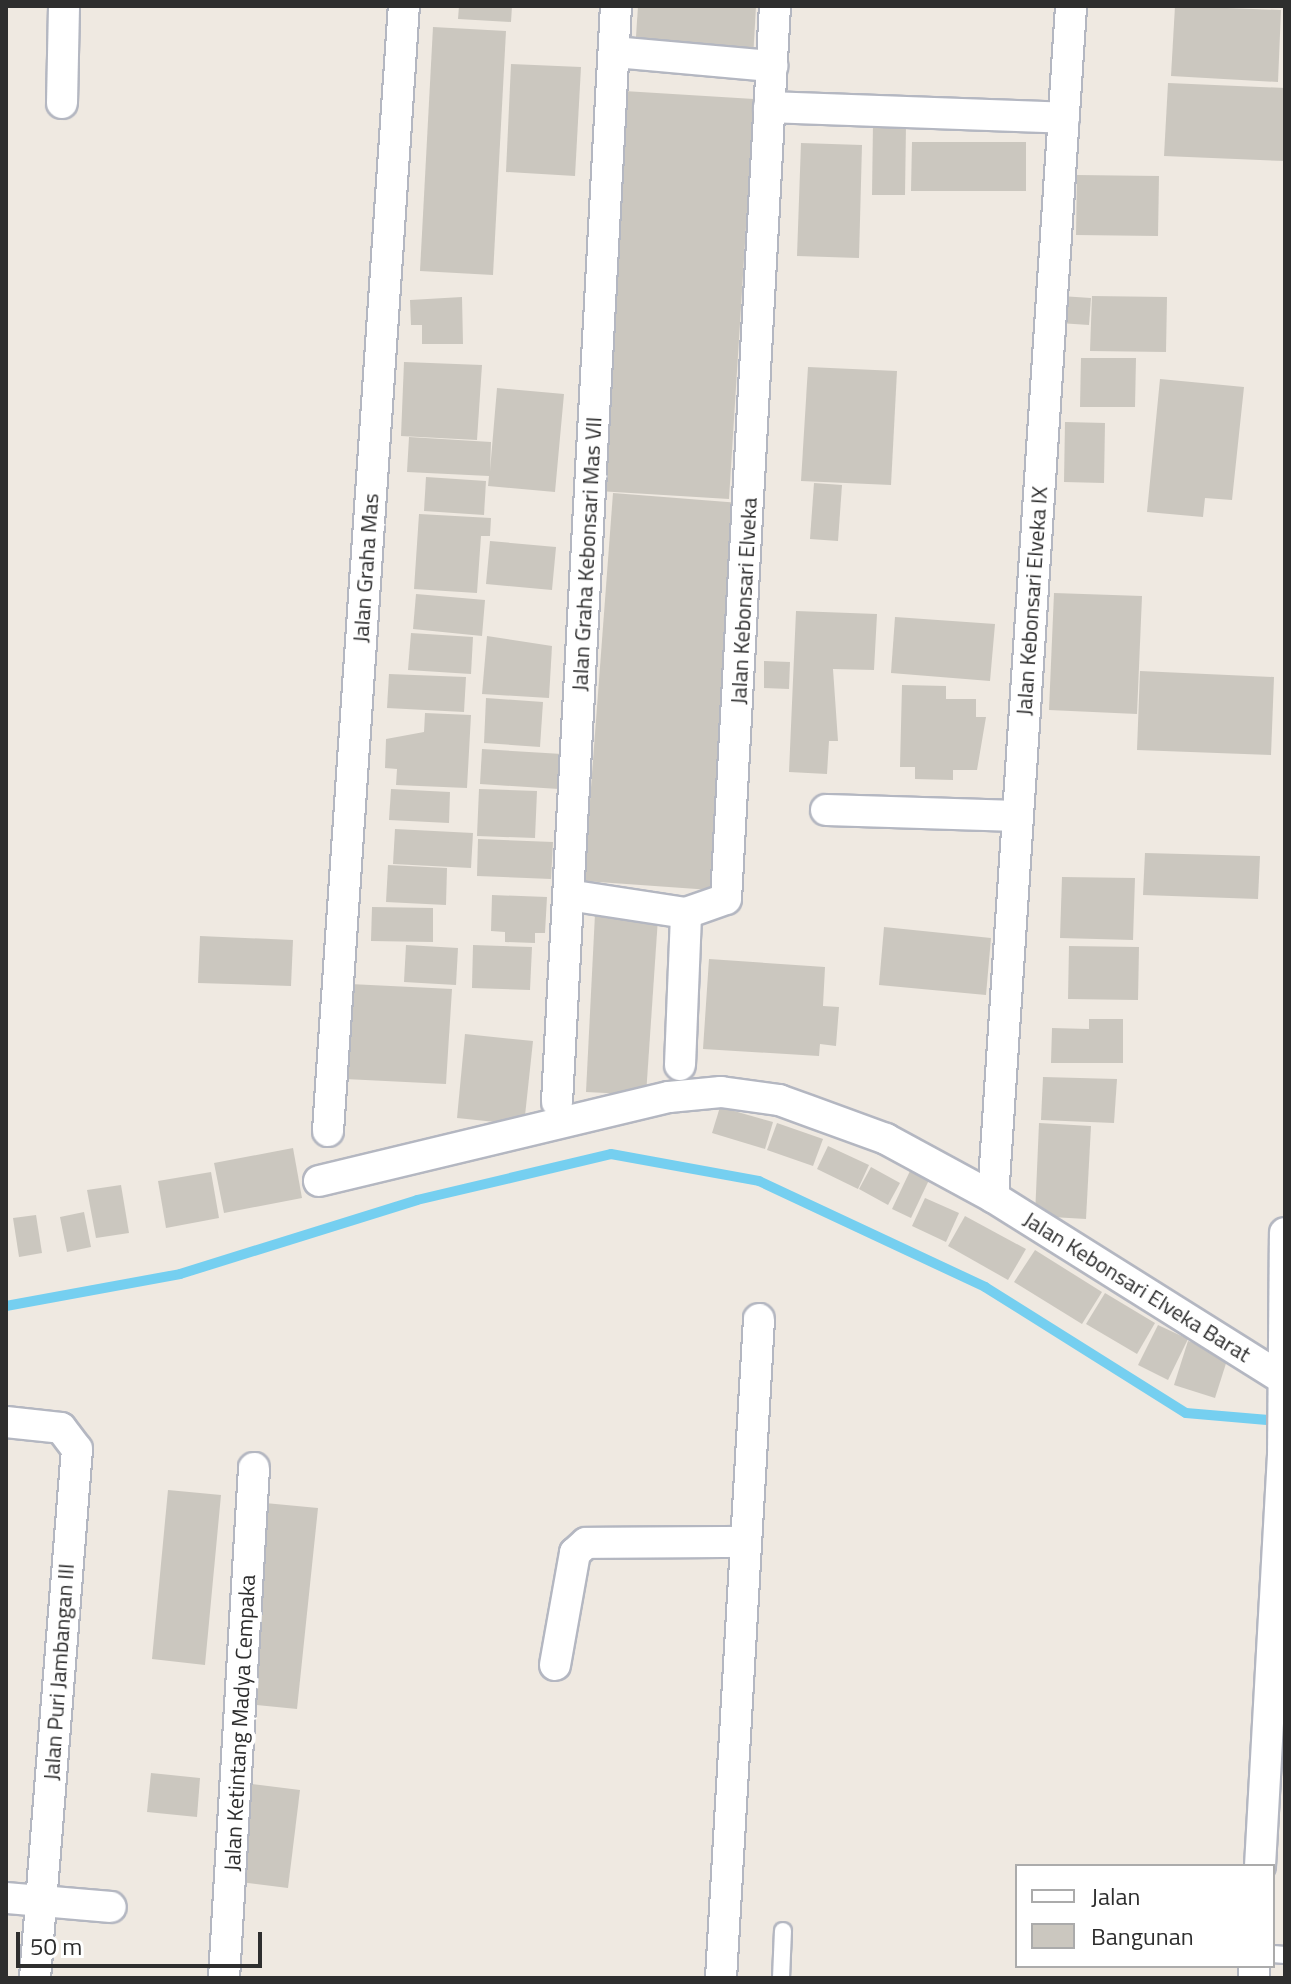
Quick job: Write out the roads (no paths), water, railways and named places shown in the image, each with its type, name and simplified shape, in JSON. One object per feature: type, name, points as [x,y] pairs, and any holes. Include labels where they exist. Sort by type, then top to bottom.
[{"type":"street","points":[[62,103],[64,6]]},
{"type":"street","name":"Jalan Graha Mas","points":[[328,1131],[404,6]]},
{"type":"street","name":"Jalan Graha Kebonsari Mas VII","points":[[557,1102],[616,6]]},
{"type":"street","name":"Jalan Kebonsari Elveka","points":[[686,913],[726,899],[731,871],[775,6]]},
{"type":"street","name":"Jalan Kebonsari Elveka IX","points":[[993,1197],[1071,6]]},
{"type":"street","points":[[614,52],[772,66]]},
{"type":"street","points":[[769,107],[1064,118]]},
{"type":"street","points":[[826,810],[1018,816]]},
{"type":"street","points":[[568,895],[686,913],[680,1065]]},
{"type":"street","name":"Jalan Kebonsari Elveka Barat","points":[[319,1181],[669,1097],[721,1092],[779,1100],[886,1139],[993,1197],[1282,1389]]},
{"type":"street","points":[[1260,1864],[1276,1716],[1284,1450],[1285,1233]]},
{"type":"street","points":[[721,1978],[759,1319]]},
{"type":"street","name":"Jalan Puri Jambangan III","points":[[6,1422],[61,1428],[77,1449],[35,1978]]},
{"type":"street","name":"Jalan Ketintang Madya Cempaka","points":[[224,1978],[254,1468]]},
{"type":"street","points":[[555,1665],[575,1553],[586,1543],[746,1542]]},
{"type":"street","points":[[6,1898],[111,1907]]},
{"type":"lane","points":[[781,1978],[783,1931]]},
{"type":"waterway","points":[[6,1306],[180,1274],[417,1200],[611,1154],[759,1181],[985,1287],[1186,1413],[1279,1421]]}]
